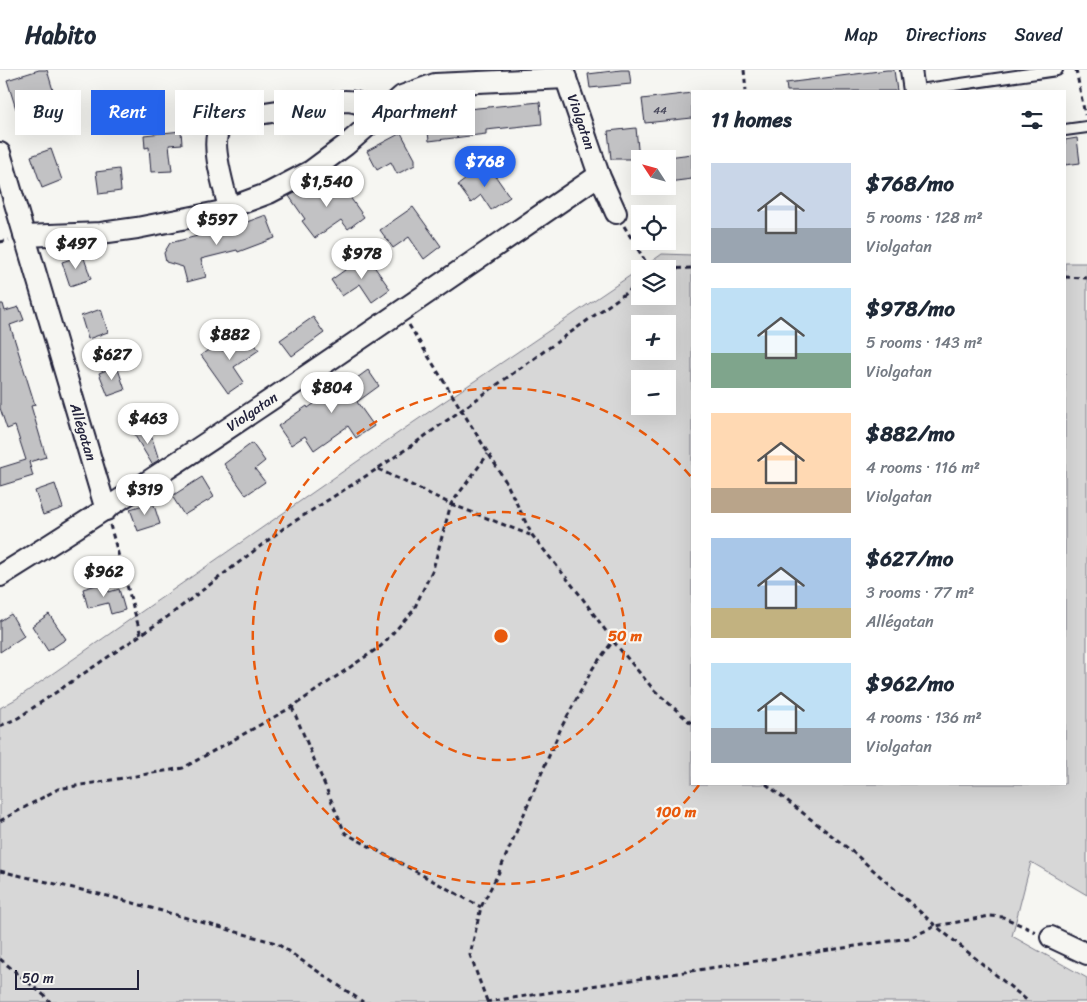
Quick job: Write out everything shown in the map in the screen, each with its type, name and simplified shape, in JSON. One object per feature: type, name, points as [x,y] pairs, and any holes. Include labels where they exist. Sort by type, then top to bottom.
[{"type":"street","points":[[911,70],[914,90]]},
{"type":"street","points":[[418,90],[435,84],[564,74]]},
{"type":"street","name":"Violgatan","points":[[564,74],[599,175],[616,213]]},
{"type":"street","points":[[229,208],[219,168],[216,138],[219,130],[230,119],[354,101]]},
{"type":"street","points":[[24,236],[137,228],[229,208],[269,193],[311,171],[357,135]]},
{"type":"street","name":"Allégatan","points":[[0,152],[106,510]]},
{"type":"street","name":"Violgatan","points":[[0,576],[106,510],[401,312],[599,175]]},
{"type":"street","points":[[1051,937],[1087,954]]},
{"type":"lane","points":[[921,90],[1057,70]]},
{"type":"lane","points":[[1066,130],[1087,127]]},
{"type":"path","points":[[744,70],[746,90]]},
{"type":"path","points":[[1076,70],[1087,123]]},
{"type":"path","points":[[616,213],[645,260]]},
{"type":"path","points":[[676,268],[691,268]]},
{"type":"path","points":[[1066,277],[1087,278]]},
{"type":"path","points":[[0,726],[18,718],[170,615],[284,528],[377,469],[631,289]]},
{"type":"path","points":[[401,312],[506,482],[532,535],[654,690],[691,723]]},
{"type":"path","points":[[0,821],[58,789],[183,768],[292,707],[381,646],[412,611],[433,569],[451,504],[488,454]]},
{"type":"path","points":[[377,469],[451,504],[532,535]]},
{"type":"path","points":[[106,510],[141,635]]},
{"type":"path","points":[[613,640],[593,668],[560,728],[499,872],[481,907],[470,955],[487,1002],[909,938],[936,926],[990,916],[1003,917],[1051,937]]},
{"type":"path","points":[[292,707],[345,833],[481,907]]},
{"type":"path","points":[[767,785],[854,853],[936,926],[1029,1002]]},
{"type":"path","points":[[0,871],[112,897],[276,943],[363,1002]]},
{"type":"path","points":[[0,959],[50,1002]]},
{"type":"shaded area","points":[[662,254],[691,255],[691,785],[1066,785],[1066,263],[1087,263],[1087,895],[1031,862],[1012,936],[1087,978],[1087,1002],[0,1002],[0,708],[16,699],[414,422],[631,275],[631,305],[676,305],[676,260],[654,260]]},
{"type":"building","points":[[39,70],[47,70],[53,90],[15,90],[15,106],[7,80]]},
{"type":"building","points":[[629,70],[631,84],[590,88],[588,74]]},
{"type":"building","points":[[894,70],[897,90],[787,90],[786,83]]},
{"type":"building","points":[[691,93],[691,118],[645,123],[642,99]]},
{"type":"building","points":[[540,102],[542,124],[486,130],[486,134],[429,141],[428,135],[475,135],[475,108]]},
{"type":"building","points":[[636,128],[638,150],[631,150],[631,159],[611,159],[608,131]]},
{"type":"building","points":[[175,132],[175,135],[181,135],[182,144],[169,145],[172,171],[151,172],[149,147],[145,148],[144,135],[165,135],[165,133]]},
{"type":"building","points":[[397,135],[402,135],[415,159],[415,165],[397,174],[391,162],[377,170],[367,151]]},
{"type":"building","points":[[1077,138],[1080,163],[1066,165],[1066,140]]},
{"type":"building","points":[[51,149],[62,180],[42,188],[31,156]]},
{"type":"building","points":[[691,154],[691,179],[676,181],[676,156]]},
{"type":"building","points":[[487,164],[510,197],[491,210],[481,195],[471,203],[458,185]]},
{"type":"building","points":[[119,169],[121,191],[99,194],[96,172]]},
{"type":"building","points":[[335,176],[364,217],[348,229],[341,220],[315,238],[302,221],[305,219],[289,196],[303,189],[308,196]]},
{"type":"building","points":[[413,207],[441,246],[424,259],[409,237],[393,248],[380,230]]},
{"type":"building","points":[[266,215],[275,238],[238,252],[237,250],[201,259],[206,277],[187,282],[183,267],[166,262],[164,253],[170,243],[213,232],[214,234]]},
{"type":"building","points":[[83,255],[91,279],[70,286],[62,262]]},
{"type":"building","points":[[366,255],[390,289],[372,302],[360,284],[342,296],[331,280]]},
{"type":"building","points":[[0,304],[3,304],[5,311],[19,307],[24,320],[10,325],[35,405],[31,406],[46,457],[29,462],[33,476],[0,486],[0,468],[26,460],[15,426],[7,429],[0,408]]},
{"type":"building","points":[[101,309],[108,332],[88,339],[81,316]]},
{"type":"building","points":[[313,317],[324,333],[292,356],[280,340]]},
{"type":"building","points":[[247,334],[259,350],[234,367],[244,382],[228,393],[201,355],[217,344],[222,351]]},
{"type":"building","points":[[117,366],[125,390],[108,396],[99,373]]},
{"type":"building","points":[[368,370],[379,386],[357,402],[374,426],[356,438],[348,426],[314,450],[305,436],[291,445],[278,426],[307,406],[308,408],[343,383],[346,386]]},
{"type":"building","points":[[149,429],[159,460],[152,464],[134,434]]},
{"type":"building","points":[[252,443],[265,461],[255,469],[265,482],[246,495],[224,464]]},
{"type":"building","points":[[202,477],[214,497],[184,515],[172,496]]},
{"type":"building","points":[[55,484],[63,508],[43,515],[35,491]]},
{"type":"building","points":[[153,502],[160,524],[138,531],[130,509]]},
{"type":"building","points":[[106,582],[109,592],[119,589],[125,610],[111,614],[108,603],[88,608],[83,589]]},
{"type":"building","points":[[11,614],[24,636],[0,652],[0,621]]},
{"type":"building","points":[[49,614],[66,639],[48,651],[32,626]]}]
